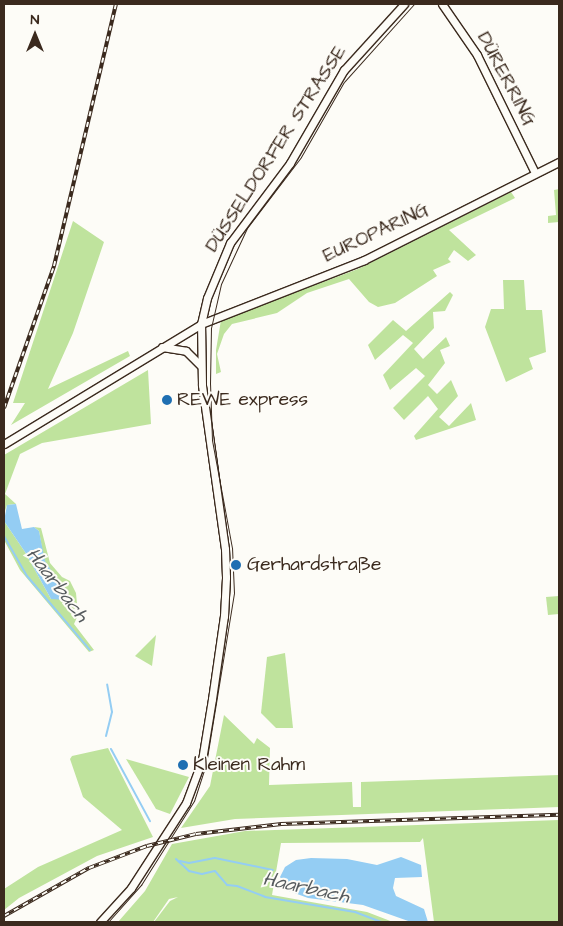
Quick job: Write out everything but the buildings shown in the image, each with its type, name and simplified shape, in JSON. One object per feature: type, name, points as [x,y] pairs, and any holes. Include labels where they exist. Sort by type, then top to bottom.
[{"type":"main road","name":"DÜSSELDORFER STRASSE","points":[[100,922],[131,888],[172,827],[192,792],[202,760],[226,588],[225,550],[205,421],[202,366],[201,324],[218,267],[230,243],[290,163],[348,64],[404,4]]},
{"type":"main road","name":"DÜRERRING","points":[[442,4],[477,55],[535,173]]},
{"type":"main road","name":"EUROPARING","points":[[4,444],[201,324],[364,260],[559,162]]},
{"type":"main road","points":[[162,347],[186,351],[202,366]]},
{"type":"green space","points":[[559,189],[559,222],[548,223],[548,216],[556,215],[554,190]]},
{"type":"green space","points":[[511,192],[515,198],[449,230],[476,255],[468,261],[454,250],[448,259],[451,262],[433,270],[437,276],[395,303],[378,307],[369,302],[349,279],[307,293],[277,313],[232,324],[224,334],[217,354],[221,372],[216,374],[216,350],[221,320],[358,269]]},
{"type":"green space","points":[[73,221],[104,242],[73,333],[48,389],[128,351],[130,356],[11,425],[25,403],[13,403]]},
{"type":"green space","points":[[503,280],[524,280],[526,310],[542,310],[546,352],[529,358],[533,369],[506,382],[485,327],[491,309],[504,309]]},
{"type":"green space","points":[[450,292],[453,295],[445,311],[433,312],[434,328],[414,349],[423,359],[446,337],[450,346],[440,350],[445,363],[428,385],[437,394],[451,380],[458,396],[439,417],[449,426],[471,403],[476,420],[416,440],[414,436],[438,409],[428,396],[404,420],[393,408],[425,376],[416,368],[390,390],[383,375],[413,343],[403,335],[375,360],[368,345],[393,320],[406,331]]},
{"type":"green space","points":[[148,370],[151,424],[42,443],[20,454],[5,494],[16,504],[7,505],[4,514],[4,455]]},
{"type":"green space","points":[[4,521],[25,552],[51,599],[65,592],[44,560],[39,531],[34,527],[41,528],[50,563],[62,577],[70,581],[76,593],[78,615],[74,624],[94,650],[89,652],[20,570],[4,540]]},
{"type":"green space","points":[[559,596],[559,614],[548,615],[546,597]]},
{"type":"green space","points":[[156,635],[152,666],[135,656]]},
{"type":"green space","points":[[285,653],[293,728],[276,728],[261,713],[267,657]]},
{"type":"green space","points":[[224,715],[254,744],[257,738],[270,748],[269,785],[352,782],[353,807],[361,807],[361,782],[559,775],[559,807],[235,819],[181,828],[210,786]]},
{"type":"green space","points":[[108,748],[153,837],[97,856],[19,898],[4,910],[4,889],[38,867],[122,830],[83,797],[70,759],[72,756]]},
{"type":"green space","points":[[126,759],[189,777],[170,814],[156,809]]},
{"type":"green space","points":[[559,820],[559,922],[434,922],[423,838],[420,842],[281,843],[272,895],[367,912],[393,922],[154,922],[170,901],[178,897],[169,899],[153,922],[118,922],[145,891],[172,844],[245,831]]},
{"type":"water","points":[[16,504],[22,529],[34,527],[39,531],[45,561],[65,592],[66,600],[51,599],[25,552],[4,521],[7,505]]},
{"type":"water","points":[[401,857],[421,865],[422,877],[395,878],[393,888],[396,896],[424,909],[428,922],[411,922],[363,905],[308,898],[289,891],[280,877],[285,867],[296,860],[311,858],[347,859],[377,865]]},
{"type":"waterway","name":"Haarbach","points":[[4,536],[27,576],[90,650]]},
{"type":"waterway","name":"Haarbach","points":[[106,736],[112,712],[107,684]]},
{"type":"waterway","name":"Haarbach","points":[[111,749],[150,821]]},
{"type":"waterway","points":[[180,861],[189,863],[215,858],[273,870]]},
{"type":"waterway","name":"Haarbach","points":[[176,859],[189,871],[202,874],[215,871],[227,885],[237,886],[265,897],[355,912],[381,922]]},
{"type":"tram line","points":[[108,922],[141,885],[194,801],[206,764],[234,593],[232,548],[212,440],[211,328],[221,284],[247,228],[301,157],[344,82],[414,4]]},
{"type":"railway","points":[[4,408],[54,266],[116,4]]},
{"type":"railway","points":[[4,916],[89,868],[147,846],[196,834],[281,824],[559,815]]},
{"type":"place","name":"REWE express","points":[[167,400]]},
{"type":"place","name":"Gerhardstraße","points":[[236,565]]},
{"type":"place","name":"Kleinen Rahm","points":[[183,765]]}]
